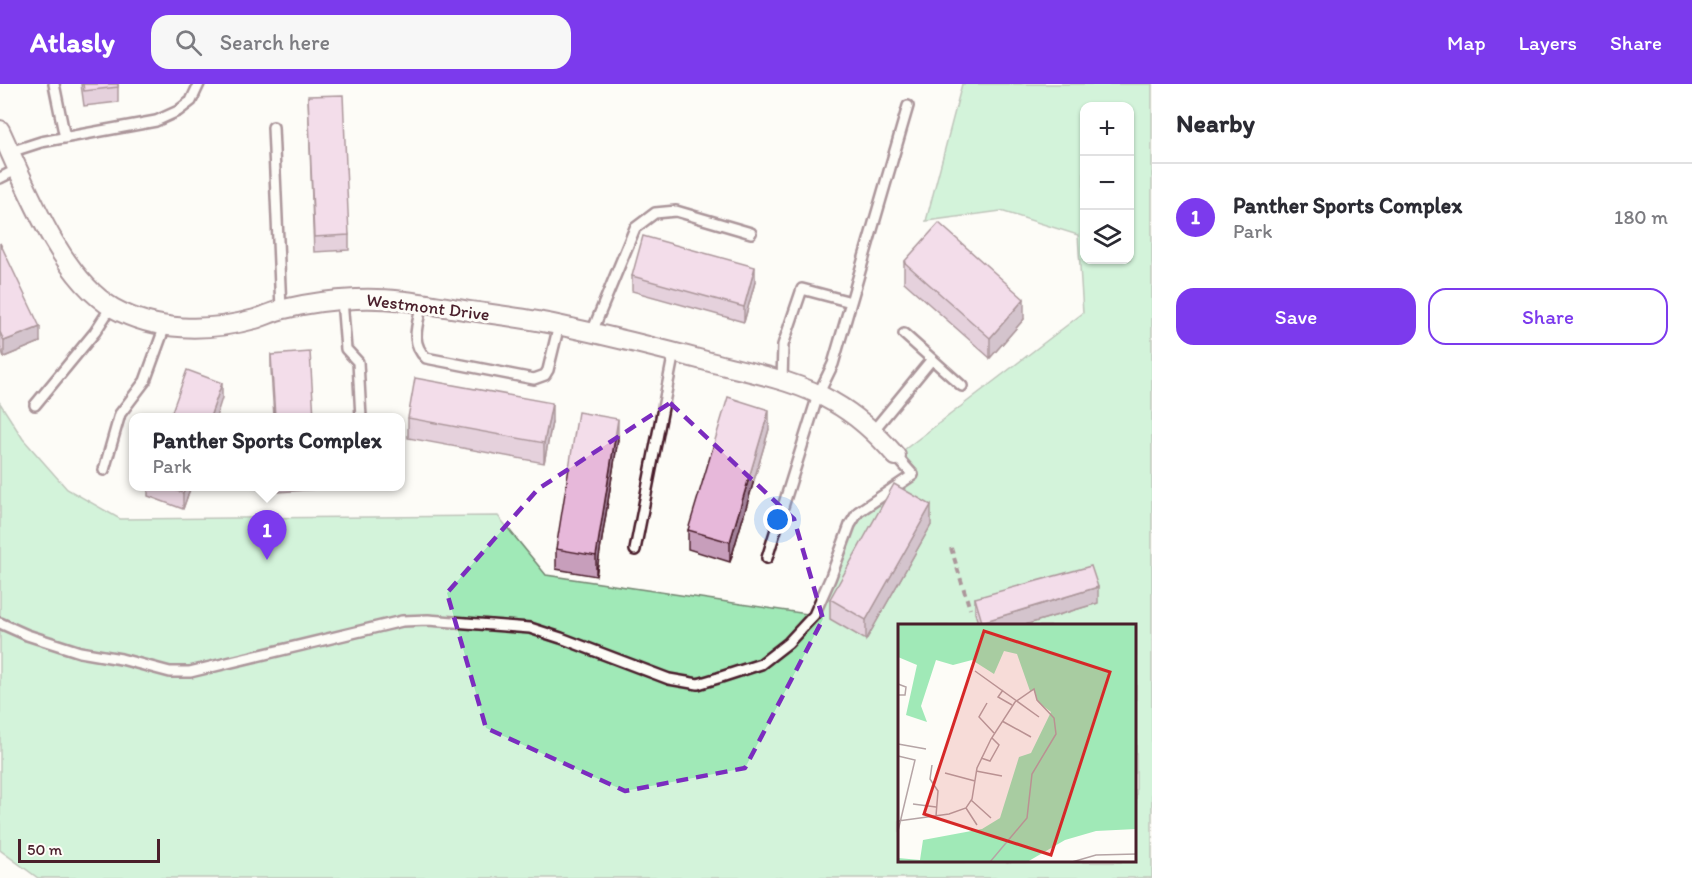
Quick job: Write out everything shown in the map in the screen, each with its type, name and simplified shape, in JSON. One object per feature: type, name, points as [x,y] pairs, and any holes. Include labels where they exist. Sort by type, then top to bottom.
[{"type":"street","name":"Westmont Drive","points":[[0,130],[45,226],[70,265],[91,292],[111,307],[135,319],[165,326],[204,328],[231,325],[256,319],[281,309],[315,302],[359,299],[422,303],[559,325],[674,352],[782,381],[833,402],[878,434],[896,456]]},
{"type":"lane","points":[[54,84],[65,138]]},
{"type":"lane","points":[[0,178],[14,160],[41,142],[156,121],[178,111],[191,101],[199,84]]},
{"type":"lane","points":[[767,558],[818,395],[833,364],[908,106]]},
{"type":"lane","points":[[273,126],[281,309]]},
{"type":"lane","points":[[591,332],[635,228],[656,213],[676,211],[751,233]]},
{"type":"lane","points":[[782,381],[783,345],[802,289],[851,303]]},
{"type":"lane","points":[[342,300],[346,349],[358,362],[361,413]]},
{"type":"lane","points":[[422,303],[415,340],[426,358],[534,379],[545,375],[548,370],[559,325]]},
{"type":"lane","points":[[35,405],[95,332],[111,307]]},
{"type":"lane","points":[[104,470],[120,414],[145,381],[165,326]]},
{"type":"lane","points":[[904,334],[962,386]]},
{"type":"lane","points":[[635,550],[674,352]]},
{"type":"lane","points":[[873,431],[932,359]]},
{"type":"lane","points":[[0,623],[27,635],[80,652],[121,659],[170,672],[190,672],[402,621],[428,620],[530,628],[669,679],[698,684],[761,664],[788,643],[814,615],[850,525],[858,512],[913,475],[896,456]]},
{"type":"path","points":[[951,548],[970,609]]},
{"type":"highlighted area","points":[[670,403],[794,519],[823,619],[745,768],[625,791],[486,728],[447,593],[538,489]]},
{"type":"green space","points":[[962,84],[1152,84],[1152,878],[38,878],[0,850],[0,403],[23,439],[67,489],[120,519],[498,516],[546,575],[814,615],[858,512],[913,475],[896,456],[1083,313],[1078,235],[1001,211],[926,221]]},
{"type":"building","points":[[83,84],[118,84],[118,87],[84,91]]},
{"type":"building","points":[[343,95],[349,235],[314,237],[308,96]]},
{"type":"building","points":[[939,223],[1024,299],[990,338],[904,262]]},
{"type":"building","points":[[643,236],[755,267],[744,307],[632,276]]},
{"type":"building","points":[[0,243],[40,327],[4,341],[0,332]]},
{"type":"building","points":[[310,352],[314,413],[275,413],[271,355]]},
{"type":"building","points":[[187,370],[222,383],[211,413],[171,413]]},
{"type":"building","points":[[415,378],[552,403],[544,443],[408,418]]},
{"type":"building","points":[[728,397],[769,410],[730,542],[688,530]]},
{"type":"building","points":[[578,412],[618,419],[596,556],[556,549]]},
{"type":"building","points":[[894,484],[931,505],[866,620],[830,599]]},
{"type":"building","points":[[1091,566],[1098,587],[982,622],[975,598]]},
{"type":"place","name":"Panther Sports Complex","points":[[267,560]]}]
